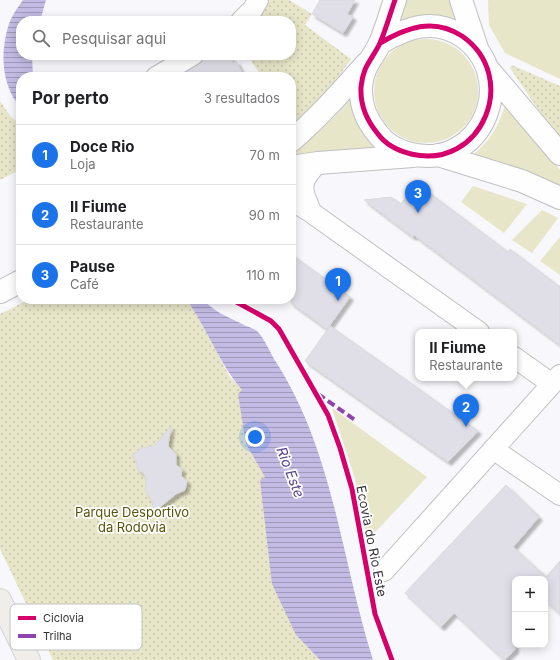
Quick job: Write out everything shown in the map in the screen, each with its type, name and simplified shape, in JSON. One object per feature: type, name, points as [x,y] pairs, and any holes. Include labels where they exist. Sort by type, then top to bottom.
[{"type":"main road","points":[[0,600],[10,621]]},
{"type":"main road","points":[[24,650],[29,660]]},
{"type":"street","points":[[246,16],[253,9],[258,0]]},
{"type":"street","points":[[296,135],[328,106],[368,61],[380,43],[395,0]]},
{"type":"street","points":[[296,166],[318,163],[428,156],[463,145],[474,136],[482,126],[488,114],[491,99],[491,84],[461,0]]},
{"type":"street","points":[[380,43],[401,31],[412,28],[434,26],[444,28],[461,36],[483,60],[560,154]]},
{"type":"street","points":[[164,72],[185,60]]},
{"type":"street","points":[[368,61],[361,88],[364,112],[368,121],[381,138],[389,145],[403,152],[428,156],[522,181],[560,198]]},
{"type":"street","points":[[312,213],[303,195],[303,182],[308,172],[318,163]]},
{"type":"street","points":[[296,203],[475,329]]},
{"type":"street","points":[[0,292],[16,284]]},
{"type":"street","points":[[384,571],[556,379],[517,359]]},
{"type":"street","points":[[493,449],[560,495]]},
{"type":"green space","points":[[270,0],[289,0],[312,14],[305,25],[351,59],[332,86],[297,124],[296,72],[259,72],[250,60],[296,60],[296,16],[255,16]]},
{"type":"green space","points":[[405,0],[455,0],[467,27],[395,26]]},
{"type":"green space","points":[[488,0],[560,0],[560,79],[505,53],[489,25]]},
{"type":"green space","points":[[426,39],[446,43],[455,48],[469,62],[474,71],[478,91],[474,111],[469,120],[455,134],[446,139],[426,143],[406,139],[397,134],[383,120],[378,111],[374,91],[378,71],[383,62],[397,48],[406,43]]},
{"type":"green space","points":[[512,65],[560,86],[560,141],[510,68]]},
{"type":"green space","points":[[354,94],[359,126],[366,138],[380,151],[296,159],[296,149],[325,126]]},
{"type":"green space","points":[[507,99],[536,141],[560,170],[560,191],[469,159],[489,139],[497,126]]},
{"type":"green space","points":[[0,101],[11,117],[16,121],[16,172],[0,180]]},
{"type":"green space","points":[[473,186],[527,204],[504,233],[461,202]]},
{"type":"green space","points":[[542,210],[558,218],[532,253],[512,240]]},
{"type":"green space","points":[[560,237],[560,275],[540,261]]},
{"type":"green space","name":"Parque Desportivo da Rodovia","points":[[20,304],[189,304],[197,315],[230,377],[243,390],[246,444],[265,477],[296,635],[320,660],[53,660],[48,650],[142,650],[142,604],[26,604],[0,549],[0,314]]},
{"type":"green space","points":[[332,408],[427,477],[367,541],[355,479]]},
{"type":"water","points":[[23,0],[46,0],[41,16],[16,16],[16,60],[32,60],[33,72],[16,72],[16,102],[9,89],[4,66],[7,32],[14,13]]},
{"type":"water","name":"Rio Este","points":[[189,304],[207,304],[228,317],[257,331],[265,342],[296,397],[324,470],[373,660],[320,660],[296,635],[272,584],[260,480],[265,477],[246,444],[238,394],[242,390],[226,368]]},
{"type":"building","points":[[320,0],[355,0],[347,14],[353,17],[343,33],[312,14]]},
{"type":"building","points":[[205,60],[232,60],[233,63],[236,61],[242,72],[186,72]]},
{"type":"building","points":[[427,191],[508,252],[510,249],[560,287],[560,345],[414,235],[413,237],[364,200],[391,197],[401,204],[409,193],[420,201]]},
{"type":"building","points":[[296,258],[350,297],[327,329],[292,304],[296,304]]},
{"type":"building","points":[[330,326],[478,431],[448,462],[305,361]]},
{"type":"building","points":[[171,426],[168,446],[176,454],[176,465],[182,469],[181,476],[187,481],[185,490],[176,494],[153,513],[152,501],[145,491],[146,478],[143,473],[138,470],[136,461],[132,456],[141,448],[154,446]]},
{"type":"building","points":[[506,485],[539,517],[513,547],[545,576],[512,576],[512,648],[515,648],[515,650],[504,660],[454,613],[441,627],[405,593]]},
{"type":"building","points":[[560,561],[560,614],[548,603],[547,576]]},
{"type":"marked path","points":[[318,394],[355,420]]},
{"type":"cycle path","points":[[380,43],[410,29],[430,26],[451,30],[462,36],[480,54],[489,74],[491,96],[485,117],[474,135],[457,148],[436,155],[411,154],[397,149],[389,144],[381,138],[371,124],[363,106],[361,94],[362,79],[366,68],[380,43],[395,0]]},
{"type":"cycle path","name":"Ecovia do Rio Este","points":[[240,304],[271,321],[279,329],[328,415],[340,448],[352,489],[375,614],[392,660]]},
{"type":"place","name":"Pause","points":[[418,213]]},
{"type":"place","name":"Doce Rio","points":[[338,301]]},
{"type":"place","name":"Il Fiume","points":[[466,427]]}]
